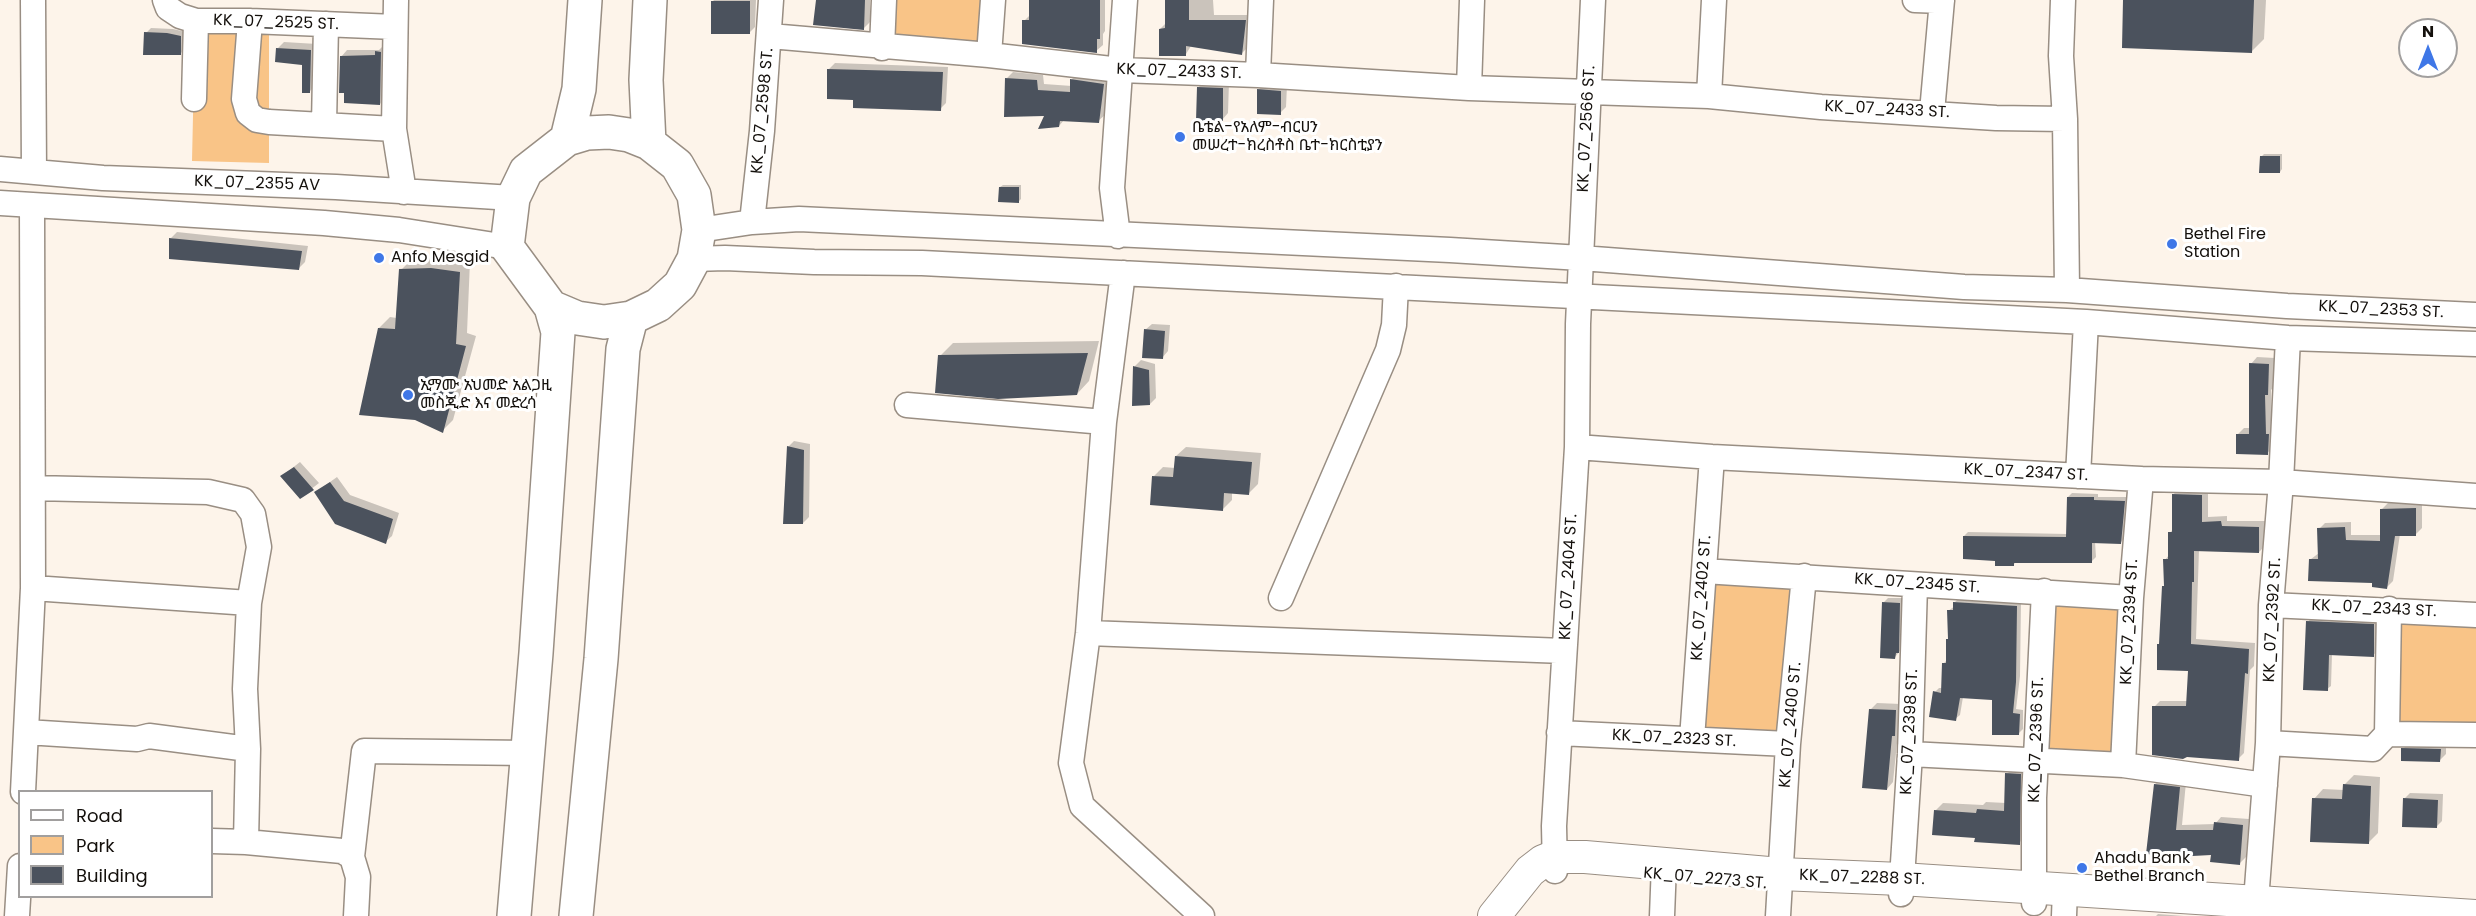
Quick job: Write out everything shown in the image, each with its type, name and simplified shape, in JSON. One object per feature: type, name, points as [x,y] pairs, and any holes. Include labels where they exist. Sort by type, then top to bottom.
[{"type":"highway","points":[[567,139],[579,89],[585,0]]},
{"type":"highway","points":[[649,143],[646,80],[650,0]]},
{"type":"highway","points":[[514,916],[558,332],[551,307],[507,247],[513,198],[526,171],[567,139],[587,133],[609,132],[630,135],[649,143],[676,165],[694,195],[697,244],[680,285],[658,305],[631,318],[604,322],[577,318],[551,307]]},
{"type":"highway","points":[[576,916],[601,659],[623,349],[631,318]]},
{"type":"main road","points":[[1494,916],[1530,872],[1543,861],[1554,864],[1512,916]]},
{"type":"main road","name":"KK_07_2273 ST.","points":[[1554,864],[1582,869],[1664,870],[1779,892],[1901,886],[2052,900],[2183,907],[2476,916]]},
{"type":"main road","name":"KK_07_2273 ST.","points":[[2255,908],[2286,916]]},
{"type":"street","points":[[33,0],[34,172]]},
{"type":"street","name":"KK_07_2525 ST.","points":[[165,0],[168,8],[196,21],[395,27]]},
{"type":"street","points":[[396,0],[394,129],[404,192]]},
{"type":"street","name":"KK_07_2598 ST.","points":[[752,222],[770,36],[771,0]]},
{"type":"street","points":[[882,48],[884,0]]},
{"type":"street","points":[[989,55],[993,0]]},
{"type":"street","points":[[1118,236],[1112,188],[1125,0]]},
{"type":"street","points":[[1258,75],[1262,0]]},
{"type":"street","points":[[1469,88],[1472,0]]},
{"type":"street","name":"KK_07_2566 ST.","points":[[1579,297],[1593,0]]},
{"type":"street","points":[[1709,96],[1714,0]]},
{"type":"street","points":[[1915,0],[1942,1],[1932,112]]},
{"type":"street","points":[[2063,0],[2061,56],[2065,119],[2067,290]]},
{"type":"street","points":[[194,99],[196,21]]},
{"type":"street","points":[[250,21],[244,99],[248,113],[257,120],[394,129]]},
{"type":"street","points":[[324,125],[326,24]]},
{"type":"street","name":"KK_07_2433 ST.","points":[[770,36],[882,48],[989,55],[1119,70],[1258,75],[1469,88],[1709,96],[1821,107],[1932,112],[1996,118],[2065,119]]},
{"type":"street","name":"KK_07_2355 AV","points":[[0,169],[103,178],[513,198]]},
{"type":"street","name":"KK_07_2355 AV","points":[[0,203],[324,223],[399,230],[507,247]]},
{"type":"street","points":[[23,790],[33,588],[32,205]]},
{"type":"street","name":"KK_07_2353 ST.","points":[[697,244],[752,222],[799,219],[1581,258],[1964,287],[2067,290],[2287,306],[2476,315]]},
{"type":"street","name":"KK_07_2353 ST.","points":[[697,244],[725,258],[922,263],[1396,286],[2086,322],[2288,338],[2476,344]]},
{"type":"street","points":[[1123,273],[1104,422],[1088,633],[1071,764],[1082,806],[1202,916]]},
{"type":"street","points":[[1281,598],[1388,350],[1394,325],[1396,286]]},
{"type":"street","points":[[2118,324],[2121,293]]},
{"type":"street","name":"KK_07_2404 ST.","points":[[1554,864],[1559,733],[1577,447],[1579,297]]},
{"type":"street","points":[[2078,476],[2086,322]]},
{"type":"street","name":"KK_07_2392 ST.","points":[[2255,908],[2268,743],[2271,605],[2281,482],[2288,338]]},
{"type":"street","points":[[907,405],[1104,422]]},
{"type":"street","name":"KK_07_2347 ST.","points":[[1577,447],[1712,457],[2078,476],[2281,482],[2476,496]]},
{"type":"street","name":"KK_07_2402 ST.","points":[[1692,739],[1712,457]]},
{"type":"street","name":"KK_07_2394 ST.","points":[[2123,765],[2131,598],[2140,479]]},
{"type":"street","points":[[33,488],[208,492],[243,500],[253,514],[259,546],[249,603],[245,689],[248,749],[246,842]]},
{"type":"street","name":"KK_07_2345 ST.","points":[[1704,570],[2131,598]]},
{"type":"street","name":"KK_07_2400 ST.","points":[[1779,892],[1788,744],[1804,576]]},
{"type":"street","name":"KK_07_2398 ST.","points":[[1901,886],[1910,754],[1915,585]]},
{"type":"street","points":[[33,588],[249,603]]},
{"type":"street","name":"KK_07_2396 ST.","points":[[2044,591],[2036,762],[2052,900]]},
{"type":"street","name":"KK_07_2343 ST.","points":[[2271,605],[2476,615]]},
{"type":"street","points":[[2268,743],[2373,749],[2386,734],[2389,609]]},
{"type":"street","points":[[1088,633],[1564,651]]},
{"type":"street","points":[[26,732],[137,740],[149,736],[248,749]]},
{"type":"street","name":"KK_07_2323 ST.","points":[[1559,733],[1788,744]]},
{"type":"street","points":[[2386,734],[2476,735]]},
{"type":"street","points":[[356,916],[358,877],[352,857],[364,752],[528,753]]},
{"type":"street","points":[[1910,754],[2123,765],[2265,784]]},
{"type":"street","points":[[213,841],[342,851],[352,857]]},
{"type":"street","points":[[1662,916],[1664,870]]},
{"type":"street","points":[[17,916],[18,898]]},
{"type":"green space","points":[[884,0],[993,0],[989,55],[882,48]]},
{"type":"green space","points":[[195,26],[269,29],[269,163],[192,161]]},
{"type":"green space","points":[[1704,571],[1804,576],[1788,744],[1692,739]]},
{"type":"green space","points":[[2044,591],[2131,598],[2123,765],[2036,762]]},
{"type":"green space","points":[[2389,609],[2476,615],[2476,735],[2387,734]]},
{"type":"building","points":[[816,0],[865,0],[864,30],[813,25]]},
{"type":"building","points":[[1029,0],[1100,0],[1100,39],[1097,39],[1097,53],[1022,44],[1022,20],[1029,20]]},
{"type":"building","points":[[1165,0],[1189,0],[1189,20],[1246,20],[1242,55],[1186,46],[1186,56],[1159,56],[1159,29],[1165,28]]},
{"type":"building","points":[[2123,0],[2254,0],[2252,53],[2122,48]]},
{"type":"building","points":[[711,1],[750,1],[750,34],[711,34]]},
{"type":"building","points":[[144,32],[181,36],[181,55],[143,55]]},
{"type":"building","points":[[276,48],[311,50],[310,93],[302,93],[302,65],[275,62]]},
{"type":"building","points":[[375,51],[381,52],[380,105],[344,103],[344,93],[339,93],[340,56],[375,55]]},
{"type":"building","points":[[827,69],[943,72],[941,111],[853,108],[853,100],[827,99]]},
{"type":"building","points":[[1005,78],[1037,80],[1038,90],[1070,92],[1070,79],[1104,84],[1099,123],[1060,121],[1059,127],[1038,129],[1044,116],[1004,117]]},
{"type":"building","points":[[1197,87],[1223,88],[1223,121],[1196,121]]},
{"type":"building","points":[[1257,89],[1281,91],[1281,115],[1257,114]]},
{"type":"building","points":[[2260,156],[2280,156],[2280,173],[2259,173]]},
{"type":"building","points":[[999,187],[1019,187],[1019,203],[998,202]]},
{"type":"building","points":[[169,238],[302,251],[299,270],[169,259]]},
{"type":"building","points":[[431,268],[460,272],[456,344],[466,346],[443,433],[415,420],[359,415],[378,328],[395,329],[399,269]]},
{"type":"building","points":[[1144,329],[1165,331],[1163,359],[1142,358]]},
{"type":"building","points":[[1088,353],[1077,395],[998,399],[935,393],[938,355]]},
{"type":"building","points":[[2249,363],[2269,364],[2268,395],[2265,395],[2266,434],[2269,434],[2268,455],[2236,454],[2236,434],[2249,434]]},
{"type":"building","points":[[1133,366],[1149,370],[1150,405],[1132,406]]},
{"type":"building","points":[[787,446],[804,450],[803,524],[783,524]]},
{"type":"building","points":[[1175,456],[1252,462],[1249,495],[1224,493],[1223,511],[1150,505],[1152,476],[1173,477]]},
{"type":"building","points":[[294,467],[314,490],[300,499],[280,476]]},
{"type":"building","points":[[330,482],[344,501],[393,519],[386,544],[335,524],[314,492]]},
{"type":"building","points":[[2172,494],[2202,495],[2202,522],[2221,521],[2222,526],[2259,527],[2259,553],[2194,551],[2191,644],[2249,649],[2248,674],[2245,673],[2239,761],[2187,757],[2183,759],[2152,755],[2152,706],[2186,706],[2188,671],[2157,670],[2157,644],[2159,644],[2162,586],[2164,586],[2163,559],[2168,559],[2168,532],[2172,532]]},
{"type":"building","points":[[2067,497],[2094,497],[2094,500],[2125,501],[2121,544],[2092,543],[2092,563],[2014,563],[2014,566],[1995,566],[1995,561],[1963,559],[1963,536],[2066,537]]},
{"type":"building","points":[[2416,508],[2416,536],[2395,536],[2387,589],[2372,587],[2372,583],[2308,581],[2309,559],[2318,559],[2317,528],[2345,527],[2346,540],[2380,541],[2380,509]]},
{"type":"building","points":[[1882,602],[1900,603],[1899,653],[1896,653],[1895,659],[1880,658]]},
{"type":"building","points":[[1953,602],[2017,606],[2016,682],[2013,713],[2020,714],[2019,735],[1992,735],[1992,700],[1960,698],[1956,721],[1929,717],[1933,691],[1941,693],[1942,663],[1946,663],[1946,639],[1948,639],[1947,610],[1953,610]]},
{"type":"building","points":[[2306,621],[2374,624],[2374,657],[2329,655],[2328,691],[2303,690]]},
{"type":"building","points":[[1869,709],[1896,710],[1895,736],[1892,736],[1887,790],[1862,788]]},
{"type":"building","points":[[2401,748],[2441,749],[2440,762],[2401,761]]},
{"type":"building","points":[[2005,773],[2021,774],[2020,845],[1974,842],[1975,838],[1932,835],[1934,810],[1976,813],[1977,809],[2004,811]]},
{"type":"building","points":[[2154,784],[2180,787],[2176,830],[2213,830],[2214,822],[2243,825],[2240,865],[2210,862],[2211,855],[2174,857],[2146,854]]},
{"type":"building","points":[[2343,784],[2371,786],[2369,844],[2310,842],[2312,798],[2342,799]]},
{"type":"building","points":[[2403,798],[2438,800],[2437,828],[2402,827]]},
{"type":"place","name":"ቤቴል-የአለም-ብርሀን መሠረተ-ክረስቶስ ቤተ-ክርስቲያን","points":[[1180,137]]},
{"type":"place","name":"Bethel Fire Station","points":[[2172,244]]},
{"type":"place","name":"Anfo Mesgid","points":[[379,258]]},
{"type":"place","name":"ኢማሙ አህመድ አልጋዚ መስጂድ እና መድረሳ","points":[[408,395]]},
{"type":"place","name":"Ahadu Bank Bethel Branch","points":[[2082,868]]}]
